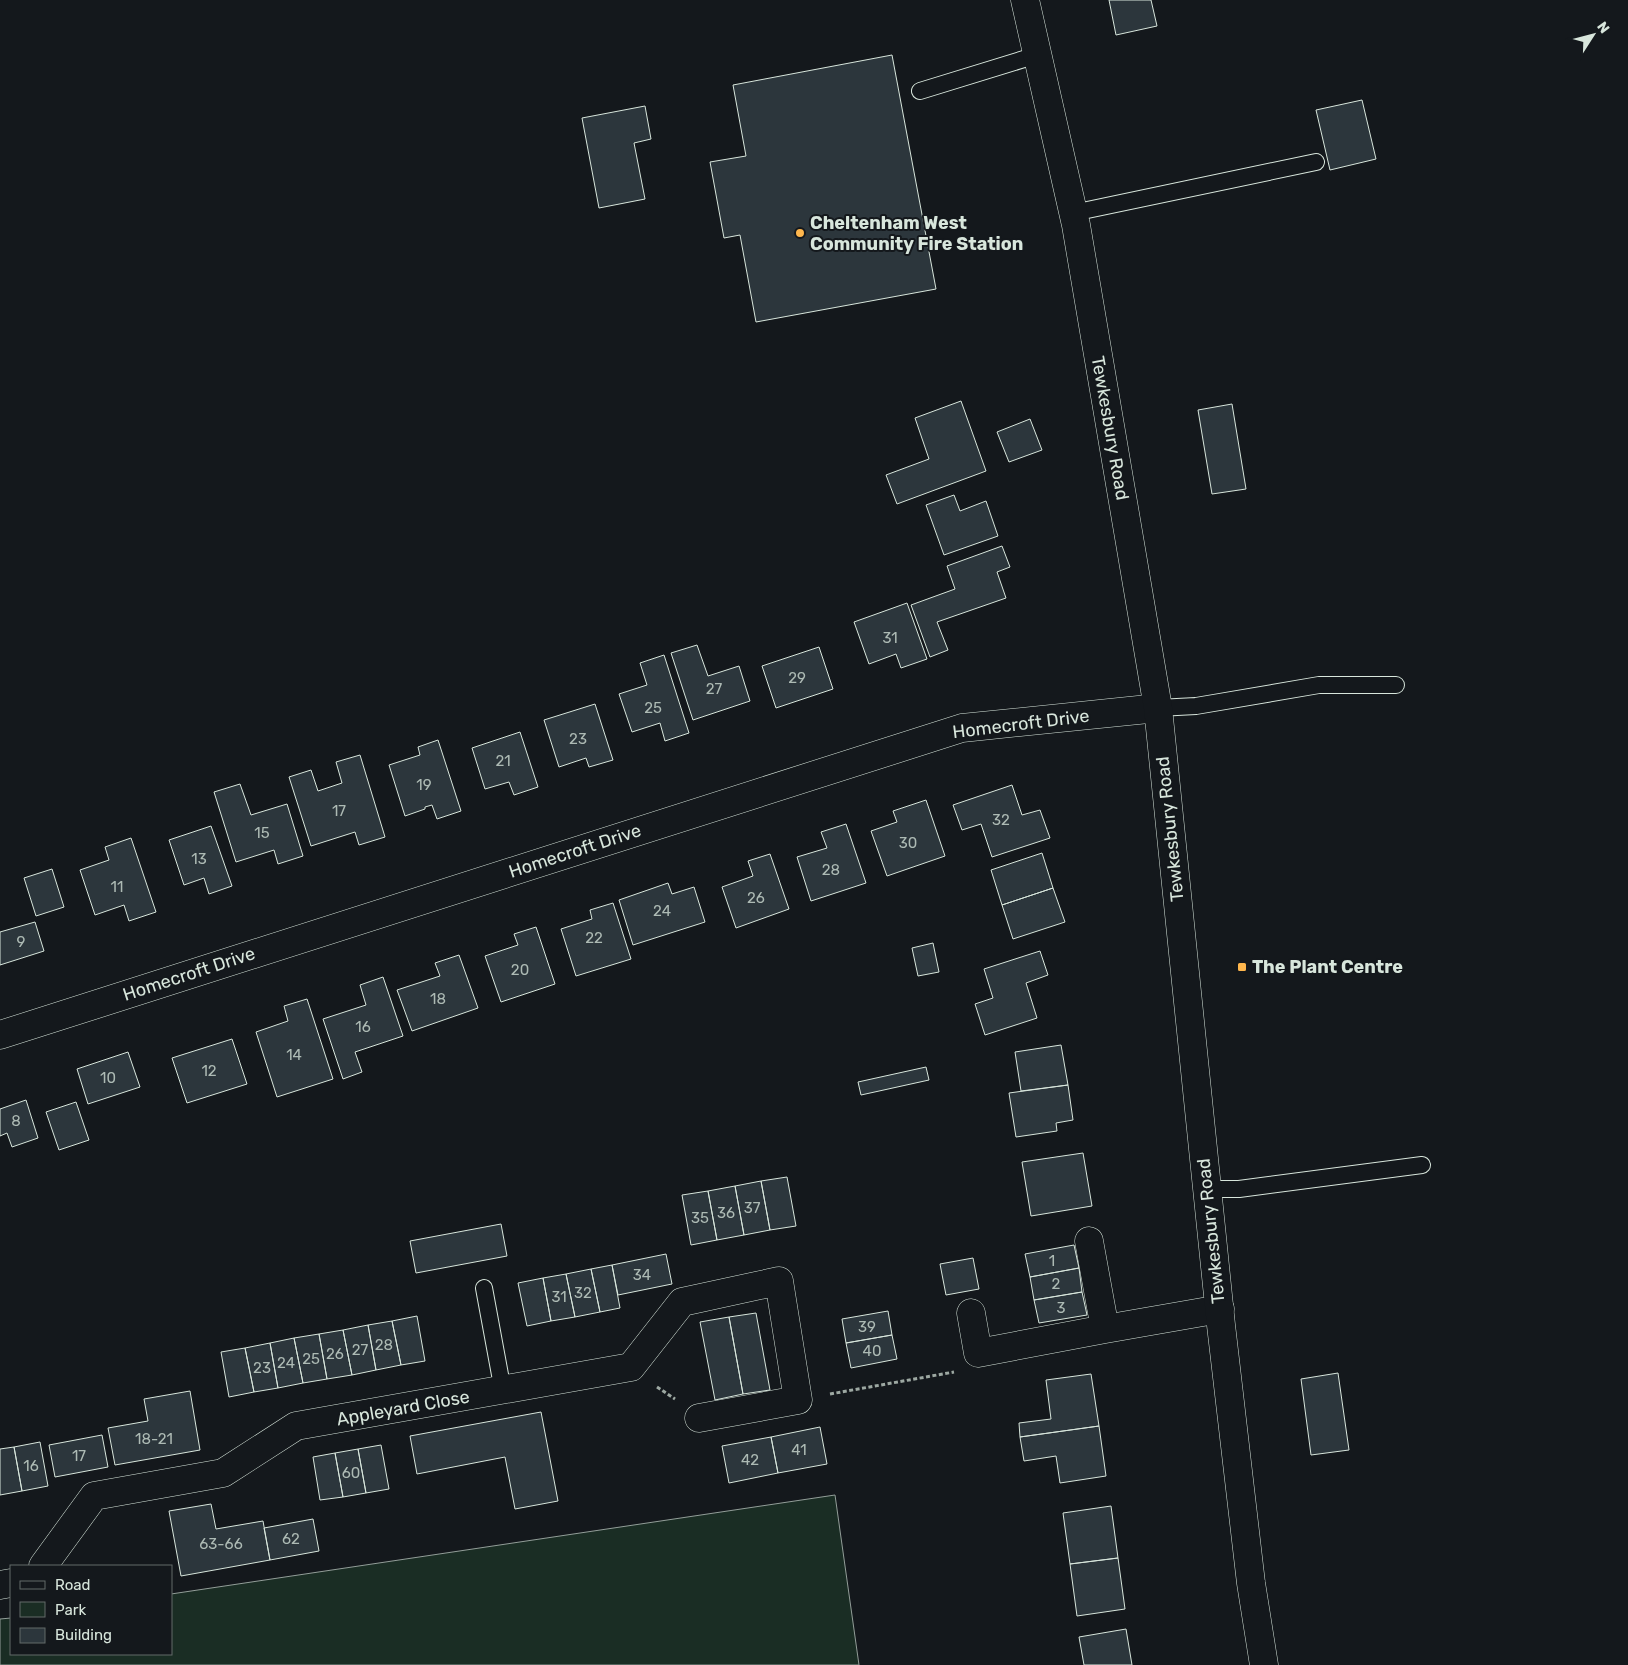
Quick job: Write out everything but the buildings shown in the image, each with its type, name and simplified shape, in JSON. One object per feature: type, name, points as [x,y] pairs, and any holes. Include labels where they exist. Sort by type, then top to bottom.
[{"type":"main road","name":"Tewkesbury Road","points":[[1025,0],[1073,214],[1158,708],[1206,1188],[1251,1583],[1264,1665]]},
{"type":"main road","name":"Homecroft Drive","points":[[0,1035],[962,728],[1158,708]]},
{"type":"main road","points":[[1089,1241],[1105,1328]]},
{"type":"main road","points":[[631,1367],[682,1302],[779,1281],[798,1400],[699,1418]]},
{"type":"main road","points":[[971,1313],[978,1353],[1105,1328],[1220,1309]]},
{"type":"main road","name":"Appleyard Close","points":[[44,1565],[94,1496],[223,1473],[296,1426],[504,1391],[631,1367]]},
{"type":"lane","points":[[920,91],[1037,55]]},
{"type":"lane","points":[[1073,214],[1316,162]]},
{"type":"lane","points":[[1158,708],[1196,706],[1319,685],[1396,685]]},
{"type":"lane","points":[[1206,1188],[1239,1189],[1422,1165]]},
{"type":"lane","points":[[484,1288],[504,1391]]},
{"type":"path","points":[[631,1367],[699,1418]]},
{"type":"green space","points":[[835,1495],[859,1665],[0,1665],[0,1619],[10,1618],[10,1655],[172,1655],[172,1594]]},
{"type":"place","name":"Cheltenham West Community Fire Station","points":[[800,233]]},
{"type":"place","name":"The Plant Centre","points":[[1242,967]]}]
